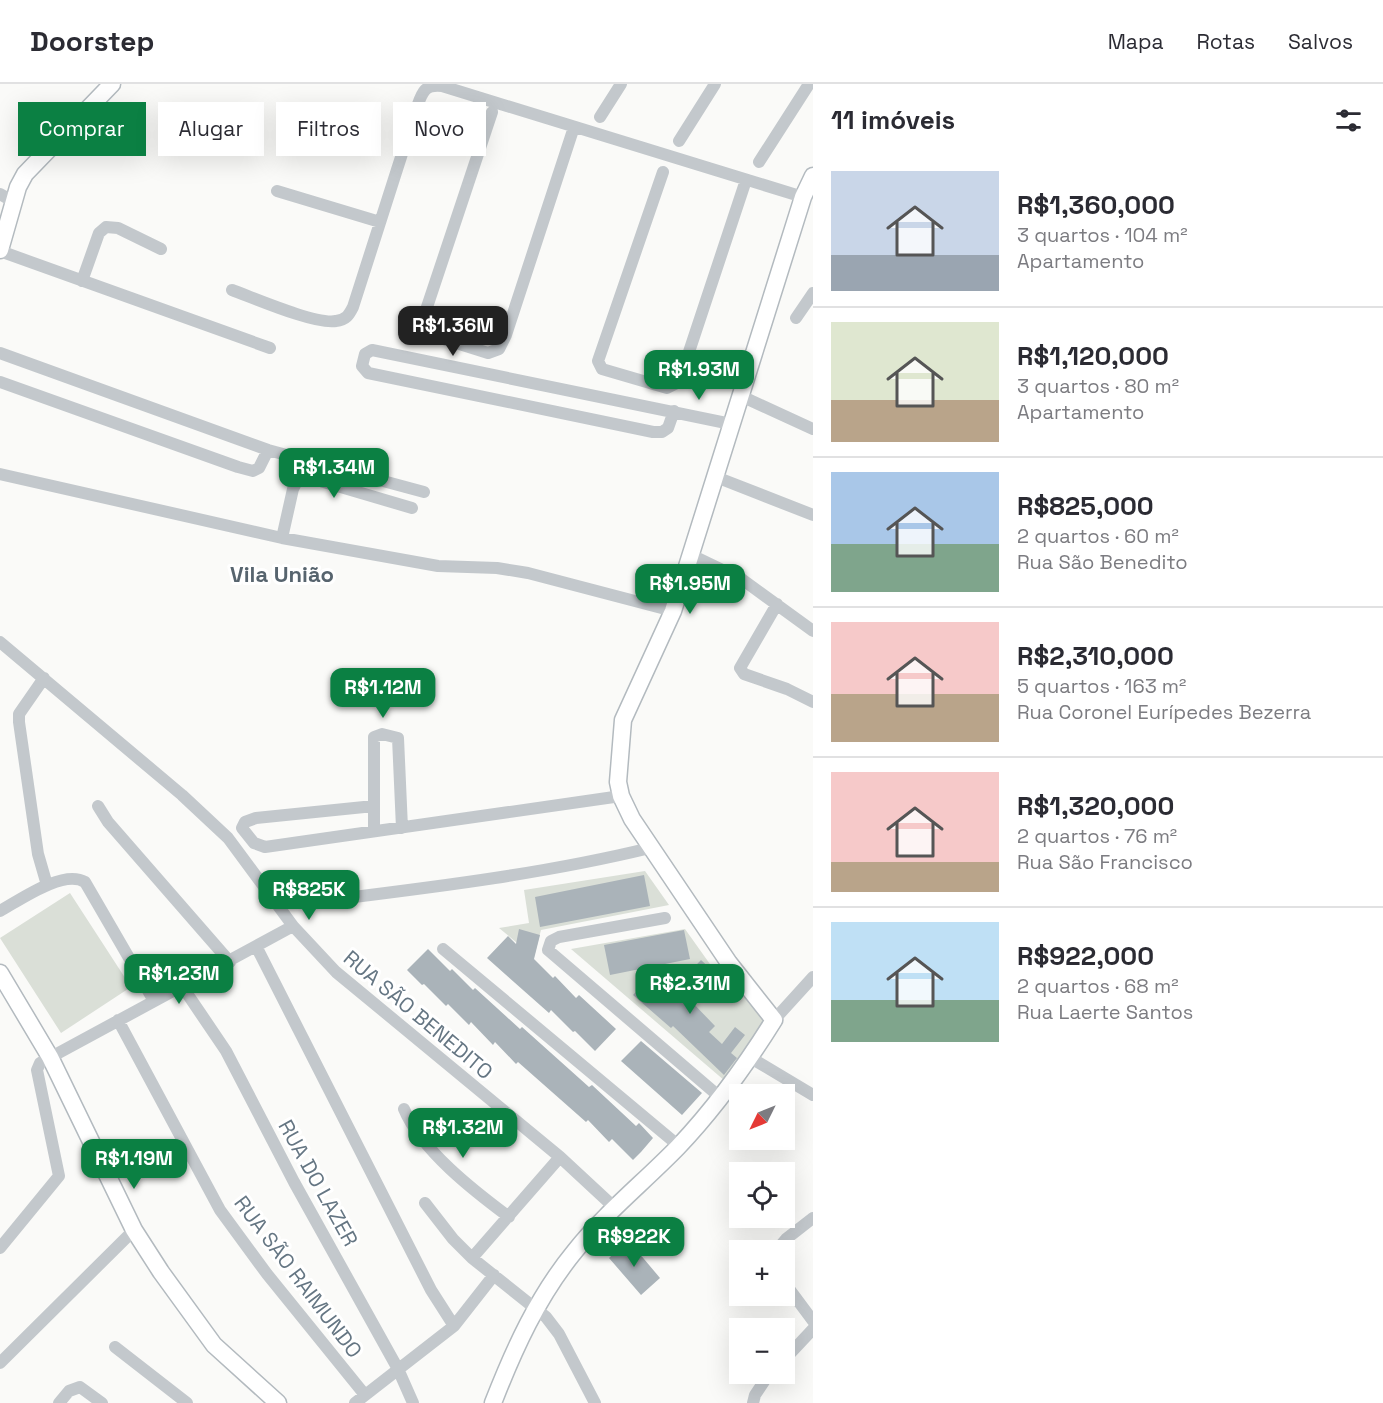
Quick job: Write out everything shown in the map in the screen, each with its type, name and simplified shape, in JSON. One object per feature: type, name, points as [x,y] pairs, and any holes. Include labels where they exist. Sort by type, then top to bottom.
[{"type":"street","points":[[112,84],[33,163],[7,198],[0,251],[270,348]]},
{"type":"street","points":[[600,117],[621,84]]},
{"type":"street","points":[[679,141],[715,84]]},
{"type":"street","points":[[759,162],[809,84]]},
{"type":"street","points":[[232,290],[319,320],[329,322],[345,319],[353,307],[423,90],[431,85],[442,86],[803,197]]},
{"type":"street","points":[[492,112],[423,319],[431,335],[488,352],[499,349],[506,335],[574,127]]},
{"type":"street","points":[[663,172],[598,361],[602,369],[667,388],[679,382],[746,180]]},
{"type":"street","points":[[774,1020],[729,963],[650,848],[621,796],[618,773],[623,720],[673,611],[803,197],[813,176]]},
{"type":"street","points":[[277,191],[380,222]]},
{"type":"street","points":[[81,281],[99,233],[106,227],[118,228],[161,249]]},
{"type":"street","points":[[796,318],[813,293]]},
{"type":"street","points":[[674,411],[668,428],[662,432],[653,432],[368,373],[362,366],[365,354],[372,350],[674,411],[731,424]]},
{"type":"street","points":[[0,353],[268,450],[424,492]]},
{"type":"street","points":[[0,382],[253,471],[259,468],[268,450]]},
{"type":"street","points":[[741,396],[813,429]]},
{"type":"street","points":[[0,474],[282,538],[438,566],[497,568],[528,573],[673,611]]},
{"type":"street","points":[[282,538],[293,489],[300,476],[412,508]]},
{"type":"street","points":[[716,477],[813,515]]},
{"type":"street","points":[[691,555],[743,579],[813,631]]},
{"type":"street","points":[[777,603],[744,656],[741,672],[787,689],[813,702]]},
{"type":"street","name":"RUA SÃO BENEDITO","points":[[0,642],[228,838],[293,926],[336,972],[560,1158],[615,1208]]},
{"type":"street","points":[[44,678],[20,714],[19,722],[38,854],[47,885]]},
{"type":"street","points":[[374,831],[374,737],[389,735],[398,738],[402,828]]},
{"type":"street","points":[[374,806],[256,818],[245,822],[242,828],[254,843],[265,846],[621,796]]},
{"type":"street","points":[[98,807],[108,822],[230,962]]},
{"type":"street","points":[[338,899],[483,881],[595,861],[650,848]]},
{"type":"street","points":[[0,911],[47,885],[74,878],[89,885],[154,1001]]},
{"type":"street","points":[[665,918],[560,936],[551,941],[548,950],[721,1098]]},
{"type":"street","points":[[0,1248],[59,1176],[37,1070],[40,1063],[257,948],[293,926]]},
{"type":"street","points":[[257,948],[431,1290],[454,1326]]},
{"type":"street","points":[[443,949],[679,1146]]},
{"type":"street","points":[[0,974],[50,1057],[134,1230],[214,1346],[278,1403]]},
{"type":"street","points":[[493,1403],[535,1308],[573,1252],[679,1146],[721,1098],[751,1058],[774,1020],[813,977]]},
{"type":"street","name":"RUA DO LAZER","points":[[182,986],[226,1052],[294,1182],[398,1369],[413,1403]]},
{"type":"street","name":"RUA SÃO RAIMUNDO","points":[[118,1020],[220,1210],[360,1399]]},
{"type":"street","points":[[751,1058],[813,1095]]},
{"type":"street","points":[[404,1109],[409,1121],[437,1154],[490,1204],[509,1217]]},
{"type":"street","points":[[472,1258],[560,1158]]},
{"type":"street","points":[[425,1203],[453,1239],[472,1258],[546,1317],[559,1334],[595,1403]]},
{"type":"street","points":[[785,1240],[813,1218]]},
{"type":"street","points":[[0,1362],[134,1230]]},
{"type":"street","points":[[360,1399],[454,1326],[494,1275]]},
{"type":"street","points":[[795,1297],[813,1321]]},
{"type":"street","points":[[795,1348],[813,1329]]},
{"type":"street","points":[[115,1347],[187,1403]]},
{"type":"street","points":[[753,1403],[762,1384]]},
{"type":"street","points":[[59,1403],[69,1391],[80,1387],[102,1403]]},
{"type":"shaded area","points":[[645,871],[669,905],[541,930],[534,957],[499,928],[529,923],[524,890]]},
{"type":"shaded area","points":[[70,893],[131,987],[61,1033],[0,938]]},
{"type":"shaded area","points":[[685,929],[727,988],[733,981],[766,1021],[725,1081],[571,949]]},
{"type":"building","points":[[644,875],[650,906],[540,927],[535,897]]},
{"type":"building","points":[[519,929],[540,935],[534,959],[553,978],[555,976],[576,998],[579,995],[616,1029],[595,1051],[551,1010],[549,1013],[487,958],[508,936],[516,944]]},
{"type":"building","points":[[684,930],[690,959],[610,975],[604,945]]},
{"type":"building","points":[[428,949],[450,971],[452,969],[473,990],[475,988],[520,1029],[522,1027],[589,1087],[592,1085],[636,1126],[639,1123],[653,1138],[641,1152],[633,1160],[612,1139],[609,1142],[588,1120],[586,1122],[518,1062],[516,1064],[495,1042],[493,1045],[471,1022],[469,1025],[448,1004],[446,1006],[424,984],[422,985],[407,970]]},
{"type":"building","points":[[701,960],[716,974],[690,1000],[715,1026],[709,1032],[722,1044],[735,1027],[745,1035],[731,1053],[737,1058],[724,1075],[673,1026],[671,1028],[633,995],[654,973],[672,990]]},
{"type":"building","points":[[641,1041],[702,1093],[682,1115],[621,1061]]},
{"type":"building","points":[[628,1240],[660,1278],[641,1295],[609,1258]]},
{"type":"district","name":"Vila União","points":[[282,574]]}]
